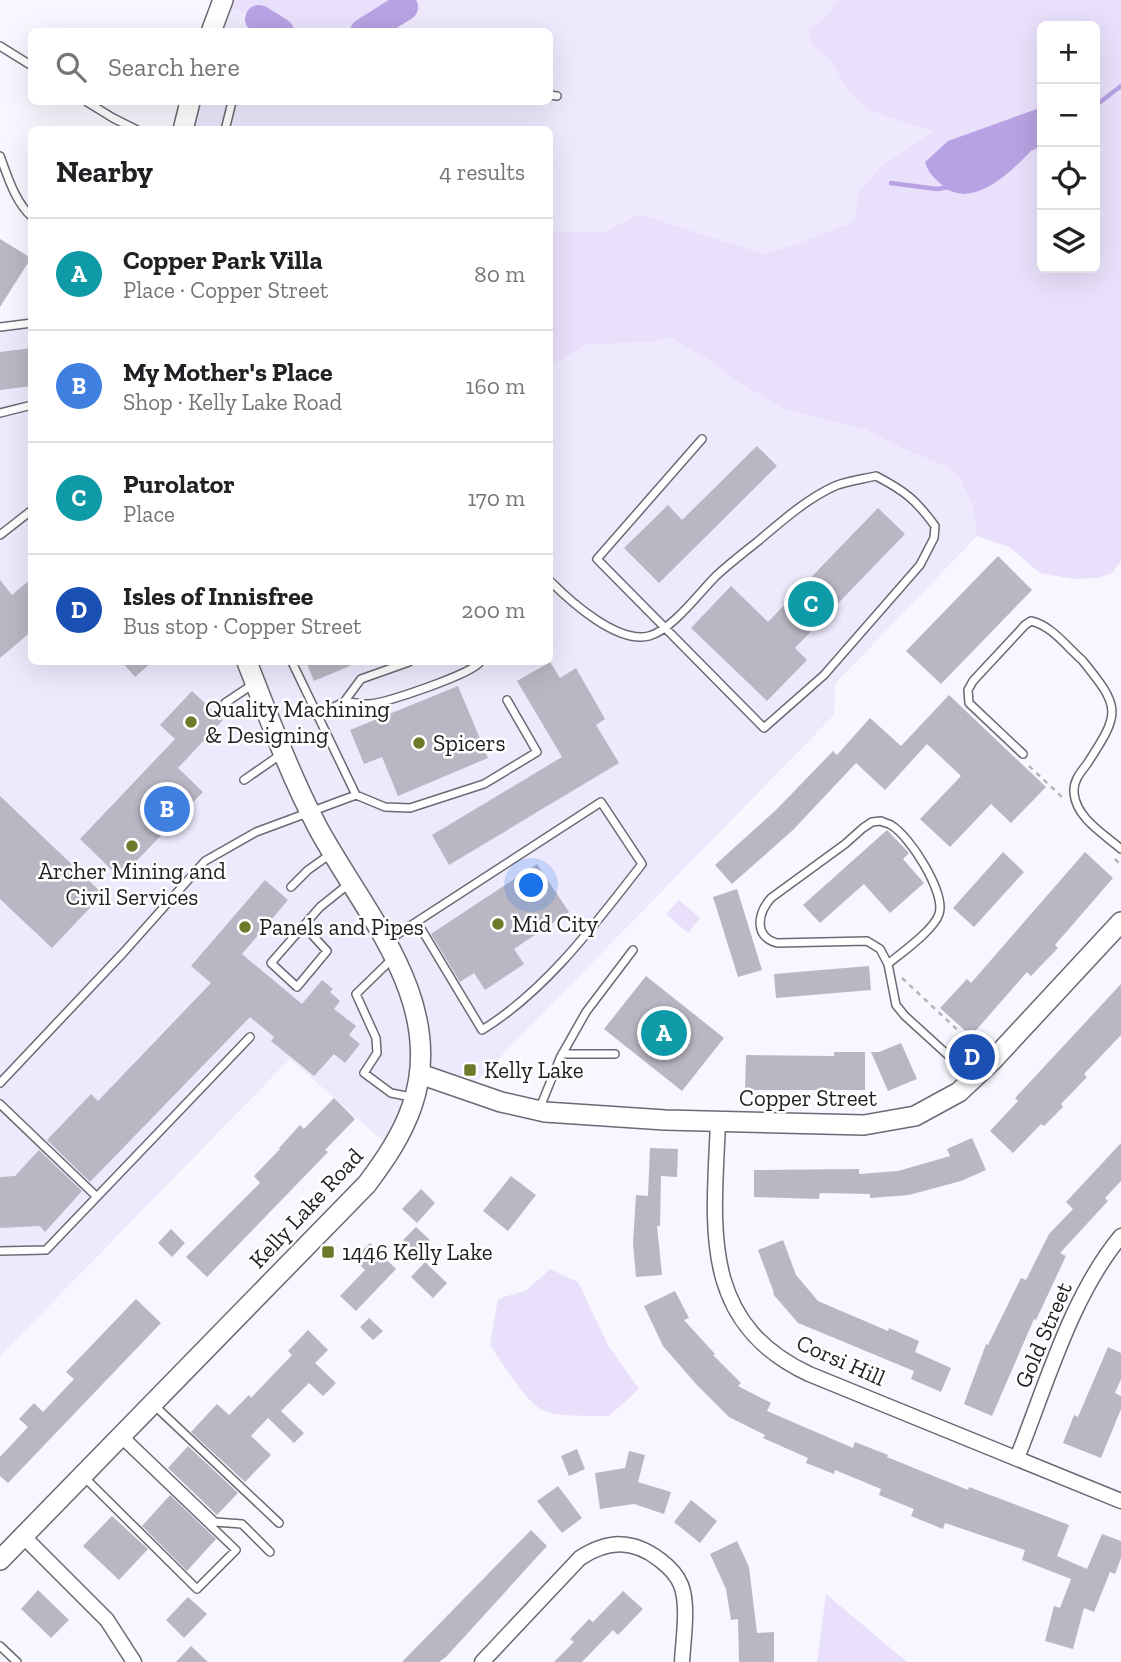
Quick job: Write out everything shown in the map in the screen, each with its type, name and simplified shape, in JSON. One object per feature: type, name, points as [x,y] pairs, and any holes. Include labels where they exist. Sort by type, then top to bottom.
[{"type":"street","points":[[214,25],[223,0]]},
{"type":"street","points":[[185,126],[189,105]]},
{"type":"street","name":"Kelly Lake Road","points":[[0,1560],[367,1184],[393,1149],[415,1097],[421,1061],[415,1011],[407,982],[310,811],[248,665]]},
{"type":"street","name":"Copper Street","points":[[420,1074],[501,1102],[539,1111],[590,1116],[718,1122],[878,1124],[915,1116],[938,1106],[975,1079],[1121,922]]},
{"type":"street","name":"Corsi Hill","points":[[718,1122],[715,1228],[718,1257],[732,1302],[758,1340],[782,1359],[809,1374],[1121,1501]]},
{"type":"street","name":"Gold Street","points":[[1017,1458],[1077,1307],[1103,1261],[1121,1236]]},
{"type":"street","points":[[23,1536],[107,1620],[134,1662]]},
{"type":"street","points":[[482,1662],[580,1558],[597,1548],[624,1542],[650,1552],[664,1563],[681,1585],[684,1598],[682,1662]]},
{"type":"lane","points":[[0,46],[28,64]]},
{"type":"lane","points":[[92,105],[129,126]]},
{"type":"lane","points":[[226,126],[231,105]]},
{"type":"lane","points":[[0,156],[11,187],[28,212]]},
{"type":"lane","points":[[0,325],[28,324]]},
{"type":"lane","points":[[0,413],[28,406]]},
{"type":"lane","points":[[553,584],[591,616],[618,632],[636,637],[649,636],[664,628],[718,574],[787,517],[835,486],[876,476],[903,490],[921,507],[935,526],[934,538],[920,565],[824,675],[764,728],[664,628],[597,559],[702,439]]},
{"type":"lane","points":[[0,535],[28,513]]},
{"type":"lane","points":[[1023,754],[969,703],[968,690],[972,681],[1031,621],[1047,628],[1108,685],[1120,706],[1118,728],[1077,776],[1073,790],[1077,805],[1085,817],[1121,849]]},
{"type":"lane","points":[[293,665],[356,795],[385,807],[410,808],[484,784],[537,752],[507,700]]},
{"type":"lane","points":[[318,717],[344,702],[361,679],[401,665]]},
{"type":"lane","points":[[344,702],[369,704],[463,674],[478,665]]},
{"type":"lane","points":[[225,703],[256,682]]},
{"type":"lane","points":[[244,780],[284,753]]},
{"type":"lane","points":[[0,1083],[123,953],[205,861],[256,832],[356,795]]},
{"type":"lane","points":[[415,1097],[391,1093],[364,1073],[377,1053],[376,1038],[356,995],[390,949],[416,922],[601,802],[642,864],[590,932],[511,1012],[481,1030],[416,922]]},
{"type":"lane","points":[[888,964],[935,922],[940,912],[940,898],[936,886],[915,851],[893,825],[881,821],[872,822],[832,855],[771,898],[763,907],[759,926],[771,942],[867,941],[880,949],[888,964],[896,1005],[975,1079]]},
{"type":"lane","points":[[291,887],[332,852]]},
{"type":"lane","points":[[304,926],[327,951],[297,987],[271,963],[320,907],[351,883]]},
{"type":"lane","points":[[539,1111],[562,1054],[586,1012],[634,950]]},
{"type":"lane","points":[[0,1251],[46,1250],[250,1037]]},
{"type":"lane","points":[[562,1054],[615,1054]]},
{"type":"lane","points":[[0,1104],[96,1196]]},
{"type":"lane","points":[[153,1404],[279,1523]]},
{"type":"lane","points":[[82,1475],[197,1589],[217,1570],[236,1550],[121,1436]]},
{"type":"lane","points":[[121,1436],[215,1522],[242,1524],[270,1552]]},
{"type":"lane","points":[[0,1646],[18,1662]]},
{"type":"path","points":[[1028,766],[1064,799]]},
{"type":"path","points":[[888,964],[992,1061]]},
{"type":"shaded area","points":[[206,0],[224,0],[223,5],[262,19],[277,28],[213,28],[221,7]]},
{"type":"shaded area","points":[[224,0],[410,0],[368,28],[277,28],[262,19],[223,5]]},
{"type":"shaded area","points":[[410,0],[837,0],[827,16],[808,30],[813,46],[829,58],[847,89],[892,119],[935,131],[881,166],[858,193],[855,221],[764,254],[640,214],[604,232],[553,231],[553,126],[185,126],[190,105],[553,105],[553,28],[366,28]]},
{"type":"shaded area","points":[[837,0],[1121,0],[1121,561],[1112,573],[1098,578],[1073,579],[1040,573],[1009,547],[977,536],[972,504],[960,479],[951,468],[901,448],[866,430],[787,410],[739,383],[709,360],[671,338],[649,342],[585,345],[553,365],[553,231],[604,232],[640,214],[764,254],[855,221],[858,193],[881,166],[934,131],[866,108],[847,89],[829,58],[813,46],[808,30],[827,16]]},
{"type":"shaded area","points":[[1037,109],[1037,144],[1010,172],[982,190],[968,194],[954,192],[931,174],[925,162],[948,141]]},
{"type":"shaded area","points":[[28,322],[28,665],[553,665],[553,365],[585,345],[649,342],[671,338],[709,360],[739,383],[787,410],[866,430],[901,448],[951,468],[960,479],[972,504],[977,536],[835,684],[834,715],[469,1089],[419,1073],[391,1148],[290,1059],[0,1356],[0,326]]},
{"type":"shaded area","points":[[679,900],[700,918],[688,933],[666,914]]},
{"type":"shaded area","points":[[550,1269],[578,1282],[608,1345],[639,1389],[609,1416],[565,1415],[542,1410],[521,1390],[490,1345],[498,1299],[527,1290]]},
{"type":"shaded area","points":[[826,1594],[907,1662],[817,1662]]},
{"type":"building","points":[[0,239],[28,256],[28,263],[0,307]]},
{"type":"building","points":[[28,348],[28,386],[0,390],[0,352]]},
{"type":"building","points":[[757,446],[777,466],[659,583],[624,548],[668,505],[682,520]]},
{"type":"building","points":[[878,508],[905,534],[795,648],[807,660],[767,701],[691,628],[731,586],[768,622]]},
{"type":"building","points":[[998,556],[1032,590],[941,684],[906,651]]},
{"type":"building","points":[[0,580],[12,595],[28,581],[28,634],[0,658]]},
{"type":"building","points":[[125,665],[149,665],[135,677]]},
{"type":"building","points":[[307,665],[352,665],[314,681]]},
{"type":"building","points":[[545,665],[552,665],[560,678],[576,668],[605,719],[596,725],[619,763],[449,865],[432,835],[562,757],[517,681]]},
{"type":"building","name":"Spicers","points":[[458,686],[488,758],[398,796],[382,757],[364,764],[350,730]]},
{"type":"building","points":[[192,691],[223,720],[178,768],[203,792],[120,878],[80,839],[175,739],[160,725]]},
{"type":"building","points":[[949,695],[1046,787],[1011,823],[991,804],[950,847],[920,819],[961,776],[927,744],[885,790],[856,763],[793,830],[732,884],[715,865],[776,810],[833,751],[837,755],[870,718],[901,746]]},
{"type":"building","points":[[0,796],[103,894],[52,948],[0,899]]},
{"type":"building","points":[[887,830],[909,853],[903,859],[924,883],[890,913],[864,884],[820,923],[803,905]]},
{"type":"building","points":[[1003,852],[1024,872],[974,927],[953,908]]},
{"type":"building","points":[[1085,852],[1113,878],[1055,945],[1058,948],[1031,976],[1027,972],[971,1036],[940,1008],[967,979],[971,983]]},
{"type":"building","name":"Mid City","points":[[537,864],[569,912],[514,949],[524,964],[485,990],[474,973],[460,982],[431,934]]},
{"type":"building","points":[[265,880],[288,900],[242,954],[302,1004],[322,980],[333,989],[330,992],[340,1001],[334,1009],[356,1026],[349,1035],[360,1044],[345,1063],[334,1054],[314,1076],[271,1041],[274,1037],[250,1017],[90,1182],[47,1140],[91,1094],[98,1101],[211,983],[191,966]]},
{"type":"building","points":[[737,889],[762,970],[738,977],[713,897]]},
{"type":"building","points":[[869,966],[871,990],[776,998],[774,974]]},
{"type":"building","points":[[646,976],[724,1038],[682,1091],[604,1029]]},
{"type":"building","points":[[1121,984],[1121,1035],[1084,1074],[1087,1077],[1061,1104],[1063,1107],[1044,1126],[1041,1124],[1013,1153],[990,1131],[1018,1101],[1015,1098]]},
{"type":"building","points":[[901,1043],[917,1079],[888,1091],[871,1052],[879,1052]]},
{"type":"building","points":[[834,1052],[865,1052],[865,1090],[745,1090],[746,1055],[834,1056]]},
{"type":"building","points":[[334,1098],[355,1119],[325,1150],[328,1152],[207,1277],[186,1257],[260,1183],[254,1176],[300,1125],[304,1129]]},
{"type":"building","points":[[972,1138],[986,1170],[961,1181],[909,1195],[870,1198],[870,1194],[820,1193],[819,1199],[754,1197],[754,1170],[859,1169],[859,1174],[898,1171],[950,1156],[947,1149]]},
{"type":"building","points":[[1121,1143],[1121,1181],[1105,1198],[1108,1201],[1060,1253],[1066,1256],[1036,1320],[1034,1319],[992,1416],[964,1404],[986,1344],[988,1345],[1021,1278],[1026,1280],[1049,1234],[1073,1209],[1066,1202]]},
{"type":"building","points":[[650,1148],[678,1149],[677,1177],[661,1176],[660,1226],[657,1226],[662,1275],[636,1277],[633,1243],[636,1195],[648,1196]]},
{"type":"building","points":[[39,1150],[82,1191],[45,1232],[40,1226],[0,1228],[0,1177],[15,1176]]},
{"type":"building","points":[[511,1176],[536,1195],[508,1231],[483,1211]]},
{"type":"building","points":[[421,1189],[435,1203],[417,1223],[402,1209]]},
{"type":"building","points":[[416,1227],[430,1240],[417,1253],[403,1240]]},
{"type":"building","points":[[171,1229],[185,1243],[172,1257],[158,1243]]},
{"type":"building","points":[[783,1240],[796,1275],[818,1301],[888,1331],[889,1328],[919,1341],[915,1352],[951,1368],[941,1392],[911,1379],[914,1371],[798,1323],[773,1294],[758,1250]]},
{"type":"building","points":[[370,1243],[396,1269],[356,1311],[340,1296],[365,1270],[354,1259]]},
{"type":"building","points":[[425,1262],[447,1283],[433,1298],[411,1277]]},
{"type":"building","points":[[675,1291],[689,1318],[684,1320],[741,1383],[738,1386],[771,1403],[767,1411],[853,1448],[855,1442],[968,1490],[969,1487],[1069,1525],[1057,1556],[1087,1569],[1102,1534],[1121,1541],[1121,1558],[1115,1574],[1110,1572],[1094,1612],[1084,1608],[1073,1649],[1045,1641],[1054,1606],[1060,1608],[1071,1579],[1022,1560],[1025,1550],[945,1523],[943,1529],[911,1516],[914,1509],[879,1495],[881,1489],[835,1470],[834,1474],[806,1463],[808,1458],[763,1438],[765,1435],[729,1417],[663,1346],[644,1306]]},
{"type":"building","points":[[136,1299],[161,1323],[8,1483],[0,1476],[0,1457],[28,1427],[19,1419],[34,1403],[43,1412],[74,1379],[66,1372]]},
{"type":"building","points":[[369,1318],[383,1331],[373,1340],[360,1327]]},
{"type":"building","points":[[308,1330],[328,1350],[315,1363],[336,1383],[323,1396],[309,1383],[281,1411],[304,1433],[294,1443],[268,1418],[251,1436],[271,1455],[245,1482],[191,1432],[217,1404],[229,1415],[249,1395],[251,1398],[292,1355],[288,1351]]},
{"type":"building","points":[[1108,1347],[1121,1353],[1121,1379],[1115,1393],[1121,1396],[1121,1409],[1101,1458],[1063,1443],[1074,1415],[1078,1417]]},
{"type":"building","points":[[188,1446],[238,1493],[217,1515],[168,1468]]},
{"type":"building","points":[[577,1449],[585,1469],[569,1476],[561,1456]]},
{"type":"building","points":[[629,1451],[645,1455],[638,1482],[671,1492],[664,1514],[634,1504],[600,1509],[595,1473],[625,1468]]},
{"type":"building","points":[[558,1486],[582,1518],[562,1533],[537,1501]]},
{"type":"building","points":[[170,1495],[216,1539],[187,1571],[142,1526]]},
{"type":"building","points":[[691,1500],[717,1521],[700,1543],[674,1522]]},
{"type":"building","points":[[112,1516],[148,1549],[119,1580],[83,1546]]},
{"type":"building","points":[[531,1530],[547,1546],[446,1657],[439,1662],[402,1662]]},
{"type":"building","points":[[737,1541],[749,1567],[757,1633],[774,1632],[774,1662],[739,1662],[738,1619],[731,1620],[726,1589],[710,1554]]},
{"type":"building","points":[[38,1590],[69,1620],[51,1638],[21,1609]]},
{"type":"building","points":[[623,1591],[643,1609],[618,1635],[613,1630],[582,1662],[554,1662],[574,1642],[570,1639],[589,1619],[593,1622]]},
{"type":"building","points":[[188,1597],[207,1614],[184,1638],[166,1620]]},
{"type":"building","points":[[191,1646],[208,1662],[176,1662]]},
{"type":"waterway","points":[[370,28],[404,7]]},
{"type":"waterway","points":[[259,19],[274,28]]},
{"type":"waterway","points":[[1100,102],[1121,86]]},
{"type":"waterway","points":[[1032,148],[1037,146]]},
{"type":"waterway","points":[[891,183],[937,189],[949,187]]},
{"type":"place","name":"Purolator","points":[[811,604]]},
{"type":"place","name":"Quality Machining & Designing","points":[[191,722]]},
{"type":"place","name":"Spicers","points":[[419,743]]},
{"type":"place","name":"My Mother's Place","points":[[167,809]]},
{"type":"place","name":"Archer Mining and Civil Services","points":[[132,846]]},
{"type":"place","name":"Mid City","points":[[498,924]]},
{"type":"place","name":"Panels and Pipes","points":[[245,927]]},
{"type":"place","name":"Copper Park Villa","points":[[664,1033]]},
{"type":"place","name":"Isles of Innisfree","points":[[972,1057]]},
{"type":"place","name":"Kelly Lake","points":[[470,1070]]},
{"type":"place","name":"1446 Kelly Lake","points":[[328,1252]]}]
